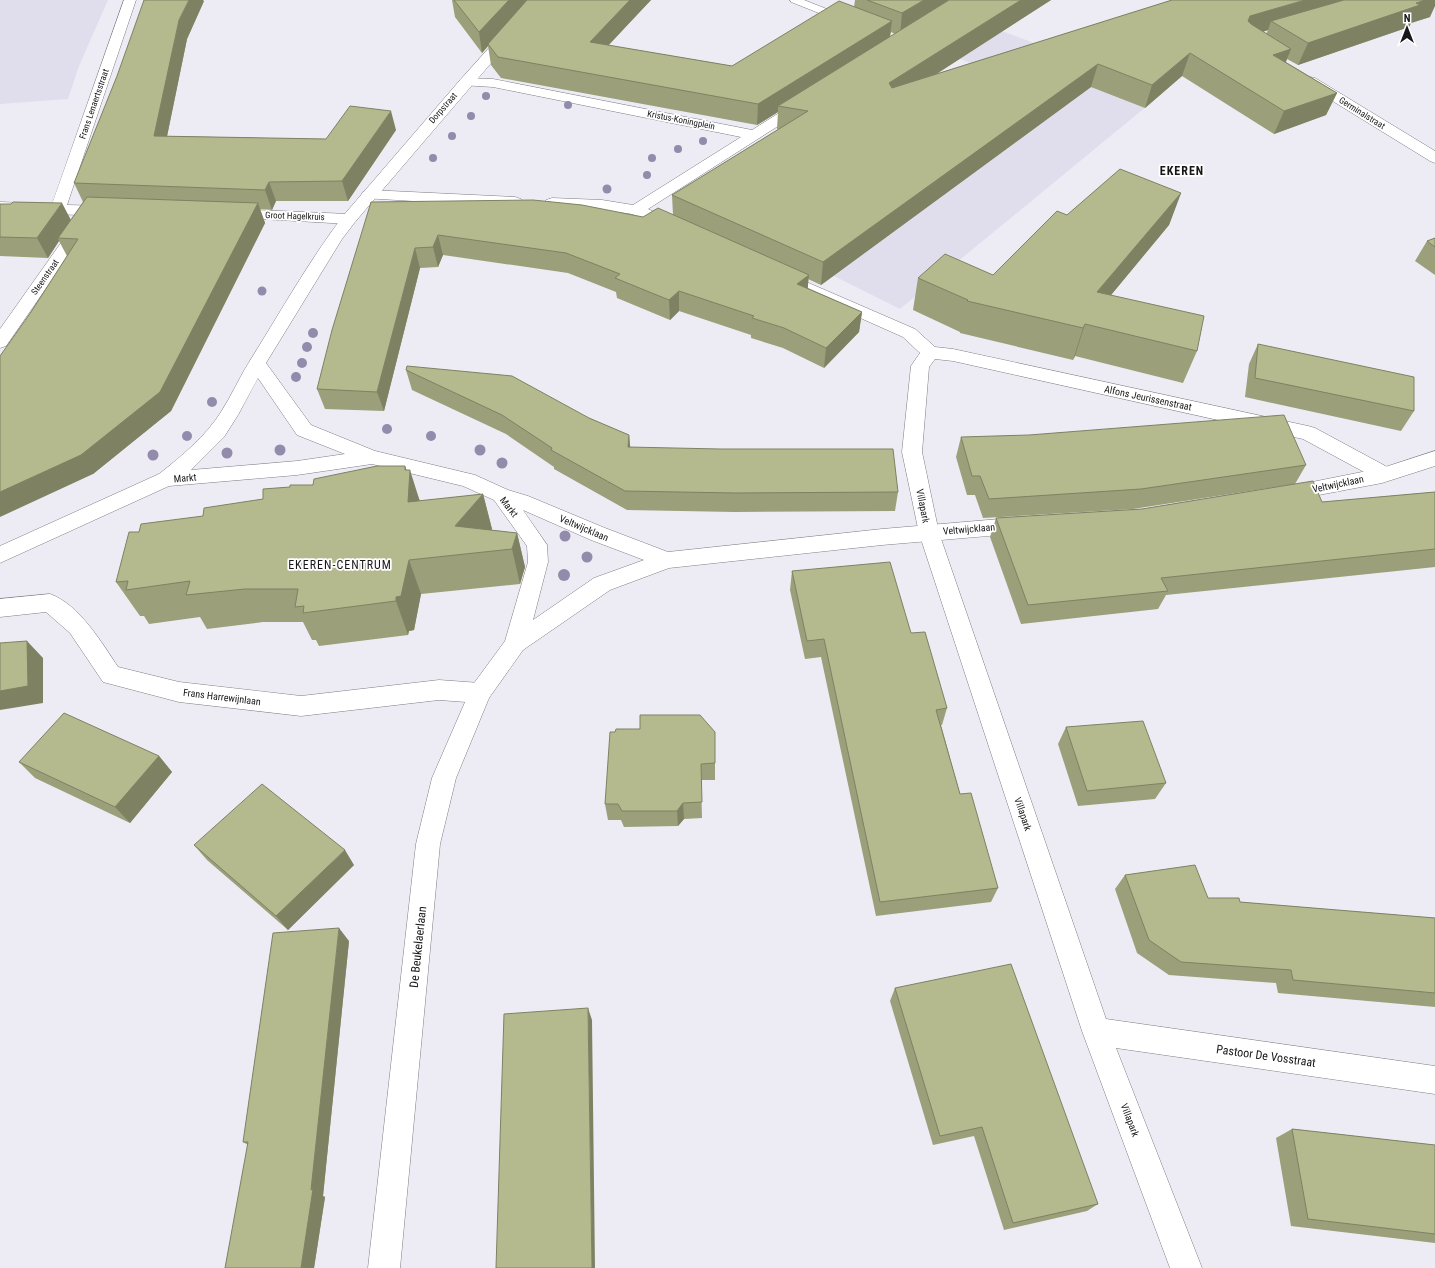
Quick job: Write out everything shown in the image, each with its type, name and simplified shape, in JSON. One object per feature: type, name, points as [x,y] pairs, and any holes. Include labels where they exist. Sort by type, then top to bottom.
[{"type":"street","name":"Frans Lenaertsstraat","points":[[58,209],[130,0]]},
{"type":"street","name":"Dorpstraat","points":[[350,219],[466,82],[539,0]]},
{"type":"street","name":"Germinalstraat","points":[[1301,75],[1435,158]]},
{"type":"street","name":"Kristus-Koningplein","points":[[466,82],[494,83],[756,135]]},
{"type":"street","points":[[636,210],[817,95]]},
{"type":"street","points":[[369,196],[602,205],[636,210],[686,233]]},
{"type":"street","points":[[0,207],[121,212]]},
{"type":"street","name":"Steenstraat","points":[[0,342],[90,211]]},
{"type":"street","name":"Groot Hagelkruis","points":[[217,214],[350,219]]},
{"type":"street","name":"Markt","points":[[0,555],[166,479],[185,464],[217,432],[229,415],[257,363],[335,238],[350,219]]},
{"type":"street","points":[[765,269],[909,333],[930,352]]},
{"type":"street","name":"Alfons Jeurissenstraat","points":[[930,352],[952,355],[1308,433],[1384,474]]},
{"type":"street","name":"Villapark","points":[[930,352],[920,366],[912,452],[928,533],[1096,1031],[1186,1268]]},
{"type":"street","name":"Markt","points":[[257,363],[304,430],[371,457],[468,480],[501,495],[537,545],[538,562],[515,644]]},
{"type":"street","name":"Markt","points":[[166,479],[297,468],[371,457]]},
{"type":"street","name":"Veltwijcklaan","points":[[1265,497],[1312,490],[1384,474],[1424,463],[1435,458]]},
{"type":"street","name":"Veltwijcklaan","points":[[501,495],[521,501],[598,534],[667,560]]},
{"type":"street","name":"Veltwijcklaan","points":[[515,644],[602,584],[667,560],[928,533],[1038,524]]},
{"type":"street","name":"Frans Harrewijnlaan","points":[[0,608],[50,603],[78,627],[111,675],[179,692],[301,706],[439,690],[480,693]]},
{"type":"street","name":"De Beukelaerlaan","points":[[384,1268],[428,844],[444,778],[480,693],[515,644]]},
{"type":"street","name":"Pastoor De Vosstraat","points":[[1096,1031],[1435,1080]]},
{"type":"lane","points":[[795,0],[853,22]]},
{"type":"shaded area","points":[[0,0],[108,0],[79,66],[68,99],[0,104]]},
{"type":"shaded area","points":[[970,19],[1164,92],[900,309],[766,242],[975,65],[929,46]]},
{"type":"building","points":[[144,0],[189,0],[179,20],[154,136],[326,139],[350,106],[391,111],[342,181],[269,182],[265,190],[74,183],[117,76]]},
{"type":"building","points":[[454,0],[509,0],[479,32]]},
{"type":"building","points":[[527,0],[630,0],[590,42],[732,66],[839,1],[892,21],[758,104],[498,57],[488,44]]},
{"type":"building","points":[[867,0],[924,0],[902,13]]},
{"type":"building","points":[[949,0],[1021,0],[889,83],[892,88],[1172,0],[1305,0],[1250,16],[1248,21],[1291,49],[1273,55],[1337,93],[1284,111],[1190,53],[1152,85],[1098,64],[823,262],[672,195],[808,111],[778,106]]},
{"type":"building","points":[[1344,0],[1425,0],[1416,3],[1420,5],[1308,43],[1271,21]]},
{"type":"building","points":[[1120,169],[1181,193],[1097,292],[1204,316],[1197,351],[1085,324],[1083,328],[967,301],[968,300],[918,278],[945,254],[993,275],[1057,211],[1067,215]]},
{"type":"building","points":[[87,197],[258,203],[160,392],[81,455],[0,492],[0,356],[31,312],[78,239],[58,238]]},
{"type":"building","points":[[533,200],[582,205],[643,217],[658,208],[809,275],[797,284],[862,312],[826,348],[784,328],[752,318],[754,316],[679,291],[669,300],[615,278],[620,274],[566,253],[438,235],[433,247],[415,248],[377,392],[317,389],[332,330],[371,202]]},
{"type":"building","points":[[13,202],[62,203],[37,238],[0,237],[0,204],[11,204]]},
{"type":"building","points":[[1435,238],[1435,247],[1427,241]]},
{"type":"building","points":[[1258,344],[1414,377],[1414,411],[1255,378]]},
{"type":"building","points":[[407,366],[512,376],[589,418],[629,435],[628,447],[720,449],[893,449],[898,492],[735,493],[625,491],[551,450],[552,448],[502,415],[406,370]]},
{"type":"building","points":[[1284,415],[1306,465],[1141,489],[989,499],[980,476],[972,476],[961,437],[1029,435]]},
{"type":"building","points":[[377,466],[405,466],[405,470],[410,470],[408,502],[483,494],[455,526],[517,533],[512,549],[409,560],[401,596],[396,597],[396,601],[303,613],[304,606],[295,607],[298,589],[245,589],[186,595],[190,581],[126,590],[128,581],[116,582],[129,532],[139,532],[141,524],[203,516],[204,508],[263,499],[263,489],[290,487],[290,485],[313,485],[314,479]]},
{"type":"building","points":[[1313,481],[1322,502],[1435,492],[1435,549],[1161,578],[1168,591],[1028,605],[996,518],[1142,509]]},
{"type":"building","points":[[890,562],[911,633],[925,632],[947,708],[936,710],[960,794],[971,793],[998,888],[880,902],[824,639],[807,641],[792,571]]},
{"type":"building","points":[[27,641],[28,686],[0,691],[0,643]]},
{"type":"building","points":[[64,713],[159,756],[115,807],[19,762]]},
{"type":"building","points":[[640,715],[700,715],[715,732],[715,763],[701,764],[702,802],[683,803],[677,811],[622,811],[618,804],[605,804],[610,732],[615,732],[616,729],[640,729]]},
{"type":"building","points":[[1143,721],[1166,783],[1087,791],[1066,727]]},
{"type":"building","points":[[262,784],[345,850],[276,916],[194,845]]},
{"type":"building","points":[[1195,865],[1208,898],[1239,898],[1240,902],[1435,918],[1435,993],[1293,980],[1291,970],[1181,962],[1149,940],[1125,875]]},
{"type":"building","points":[[339,928],[311,1190],[313,1189],[301,1268],[225,1268],[248,1142],[243,1142],[273,933]]},
{"type":"building","points":[[1011,964],[1098,1204],[1013,1223],[982,1127],[940,1136],[895,988]]},
{"type":"building","points":[[588,1008],[592,1268],[496,1268],[504,1014]]},
{"type":"building","points":[[1292,1129],[1435,1145],[1435,1234],[1308,1219]]},
{"type":"district","name":"EKEREN","points":[[1182,171]]},
{"type":"district","name":"EKEREN-CENTRUM","points":[[340,565]]}]
